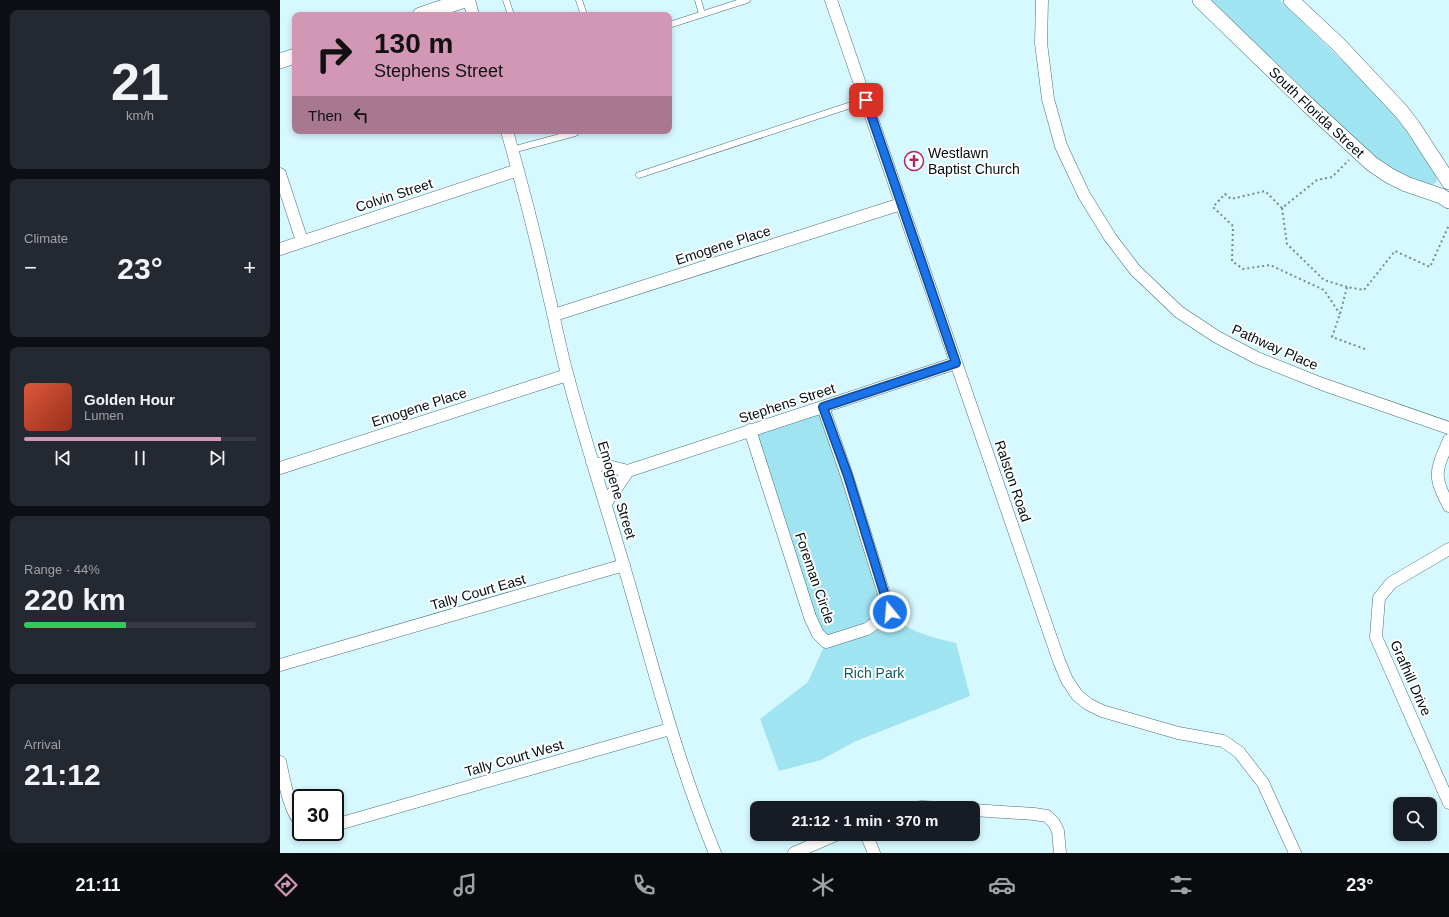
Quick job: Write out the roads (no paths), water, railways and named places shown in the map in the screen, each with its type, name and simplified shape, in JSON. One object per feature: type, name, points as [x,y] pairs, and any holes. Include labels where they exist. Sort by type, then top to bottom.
[{"type":"street","points":[[429,12],[465,0]]},
{"type":"street","points":[[468,0],[472,12]]},
{"type":"street","name":"Ralston Road","points":[[831,0],[1059,661],[1067,680],[1077,695],[1088,704],[1102,711],[1178,733],[1223,741],[1239,752],[1263,783],[1294,853]]},
{"type":"street","name":"Pathway Place","points":[[1042,0],[1041,43],[1048,99],[1061,146],[1084,196],[1110,237],[1135,270],[1179,312],[1217,337],[1257,358],[1322,384],[1449,428]]},
{"type":"street","name":"South Florida Street","points":[[1200,0],[1357,152],[1390,176],[1406,184],[1449,200]]},
{"type":"street","points":[[1291,0],[1338,44],[1401,111],[1414,128],[1449,182]]},
{"type":"street","points":[[280,61],[292,57]]},
{"type":"street","name":"Emogene Street","points":[[508,134],[554,315],[567,375],[592,462],[606,503],[670,729],[715,853]]},
{"type":"street","name":"Colvin Street","points":[[280,249],[518,170]]},
{"type":"street","points":[[280,174],[302,241]]},
{"type":"street","name":"Emogene Place","points":[[554,315],[902,204]]},
{"type":"street","name":"Stephens Street","points":[[628,471],[956,363]]},
{"type":"street","name":"Emogene Place","points":[[280,468],[567,375]]},
{"type":"street","name":"Foreman Circle","points":[[750,430],[810,617],[818,634],[826,642],[867,629],[890,612],[848,476],[823,407]]},
{"type":"street","points":[[1449,440],[1437,468],[1440,490],[1449,506]]},
{"type":"street","points":[[592,462],[628,471],[606,503]]},
{"type":"street","name":"Grafhill Drive","points":[[1449,549],[1391,583],[1379,598],[1376,637],[1449,803]]},
{"type":"street","name":"Tally Court East","points":[[280,665],[624,565]]},
{"type":"street","name":"Tally Court West","points":[[344,822],[670,729]]},
{"type":"street","points":[[280,762],[292,805]]},
{"type":"street","points":[[980,810],[1047,816],[1054,823],[1058,831],[1060,853]]},
{"type":"street","points":[[794,853],[822,841]]},
{"type":"street","points":[[869,841],[874,853]]},
{"type":"lane","points":[[506,0],[510,12]]},
{"type":"lane","points":[[579,0],[583,12]]},
{"type":"lane","points":[[698,0],[702,14]]},
{"type":"lane","points":[[672,24],[747,0]]},
{"type":"lane","points":[[639,175],[866,100]]},
{"type":"lane","points":[[512,150],[571,134]]},
{"type":"place","name":"Westlawn Baptist Church","points":[[914,161]]},
{"type":"park label","name":"Rich Park","points":[[874,673]]}]
